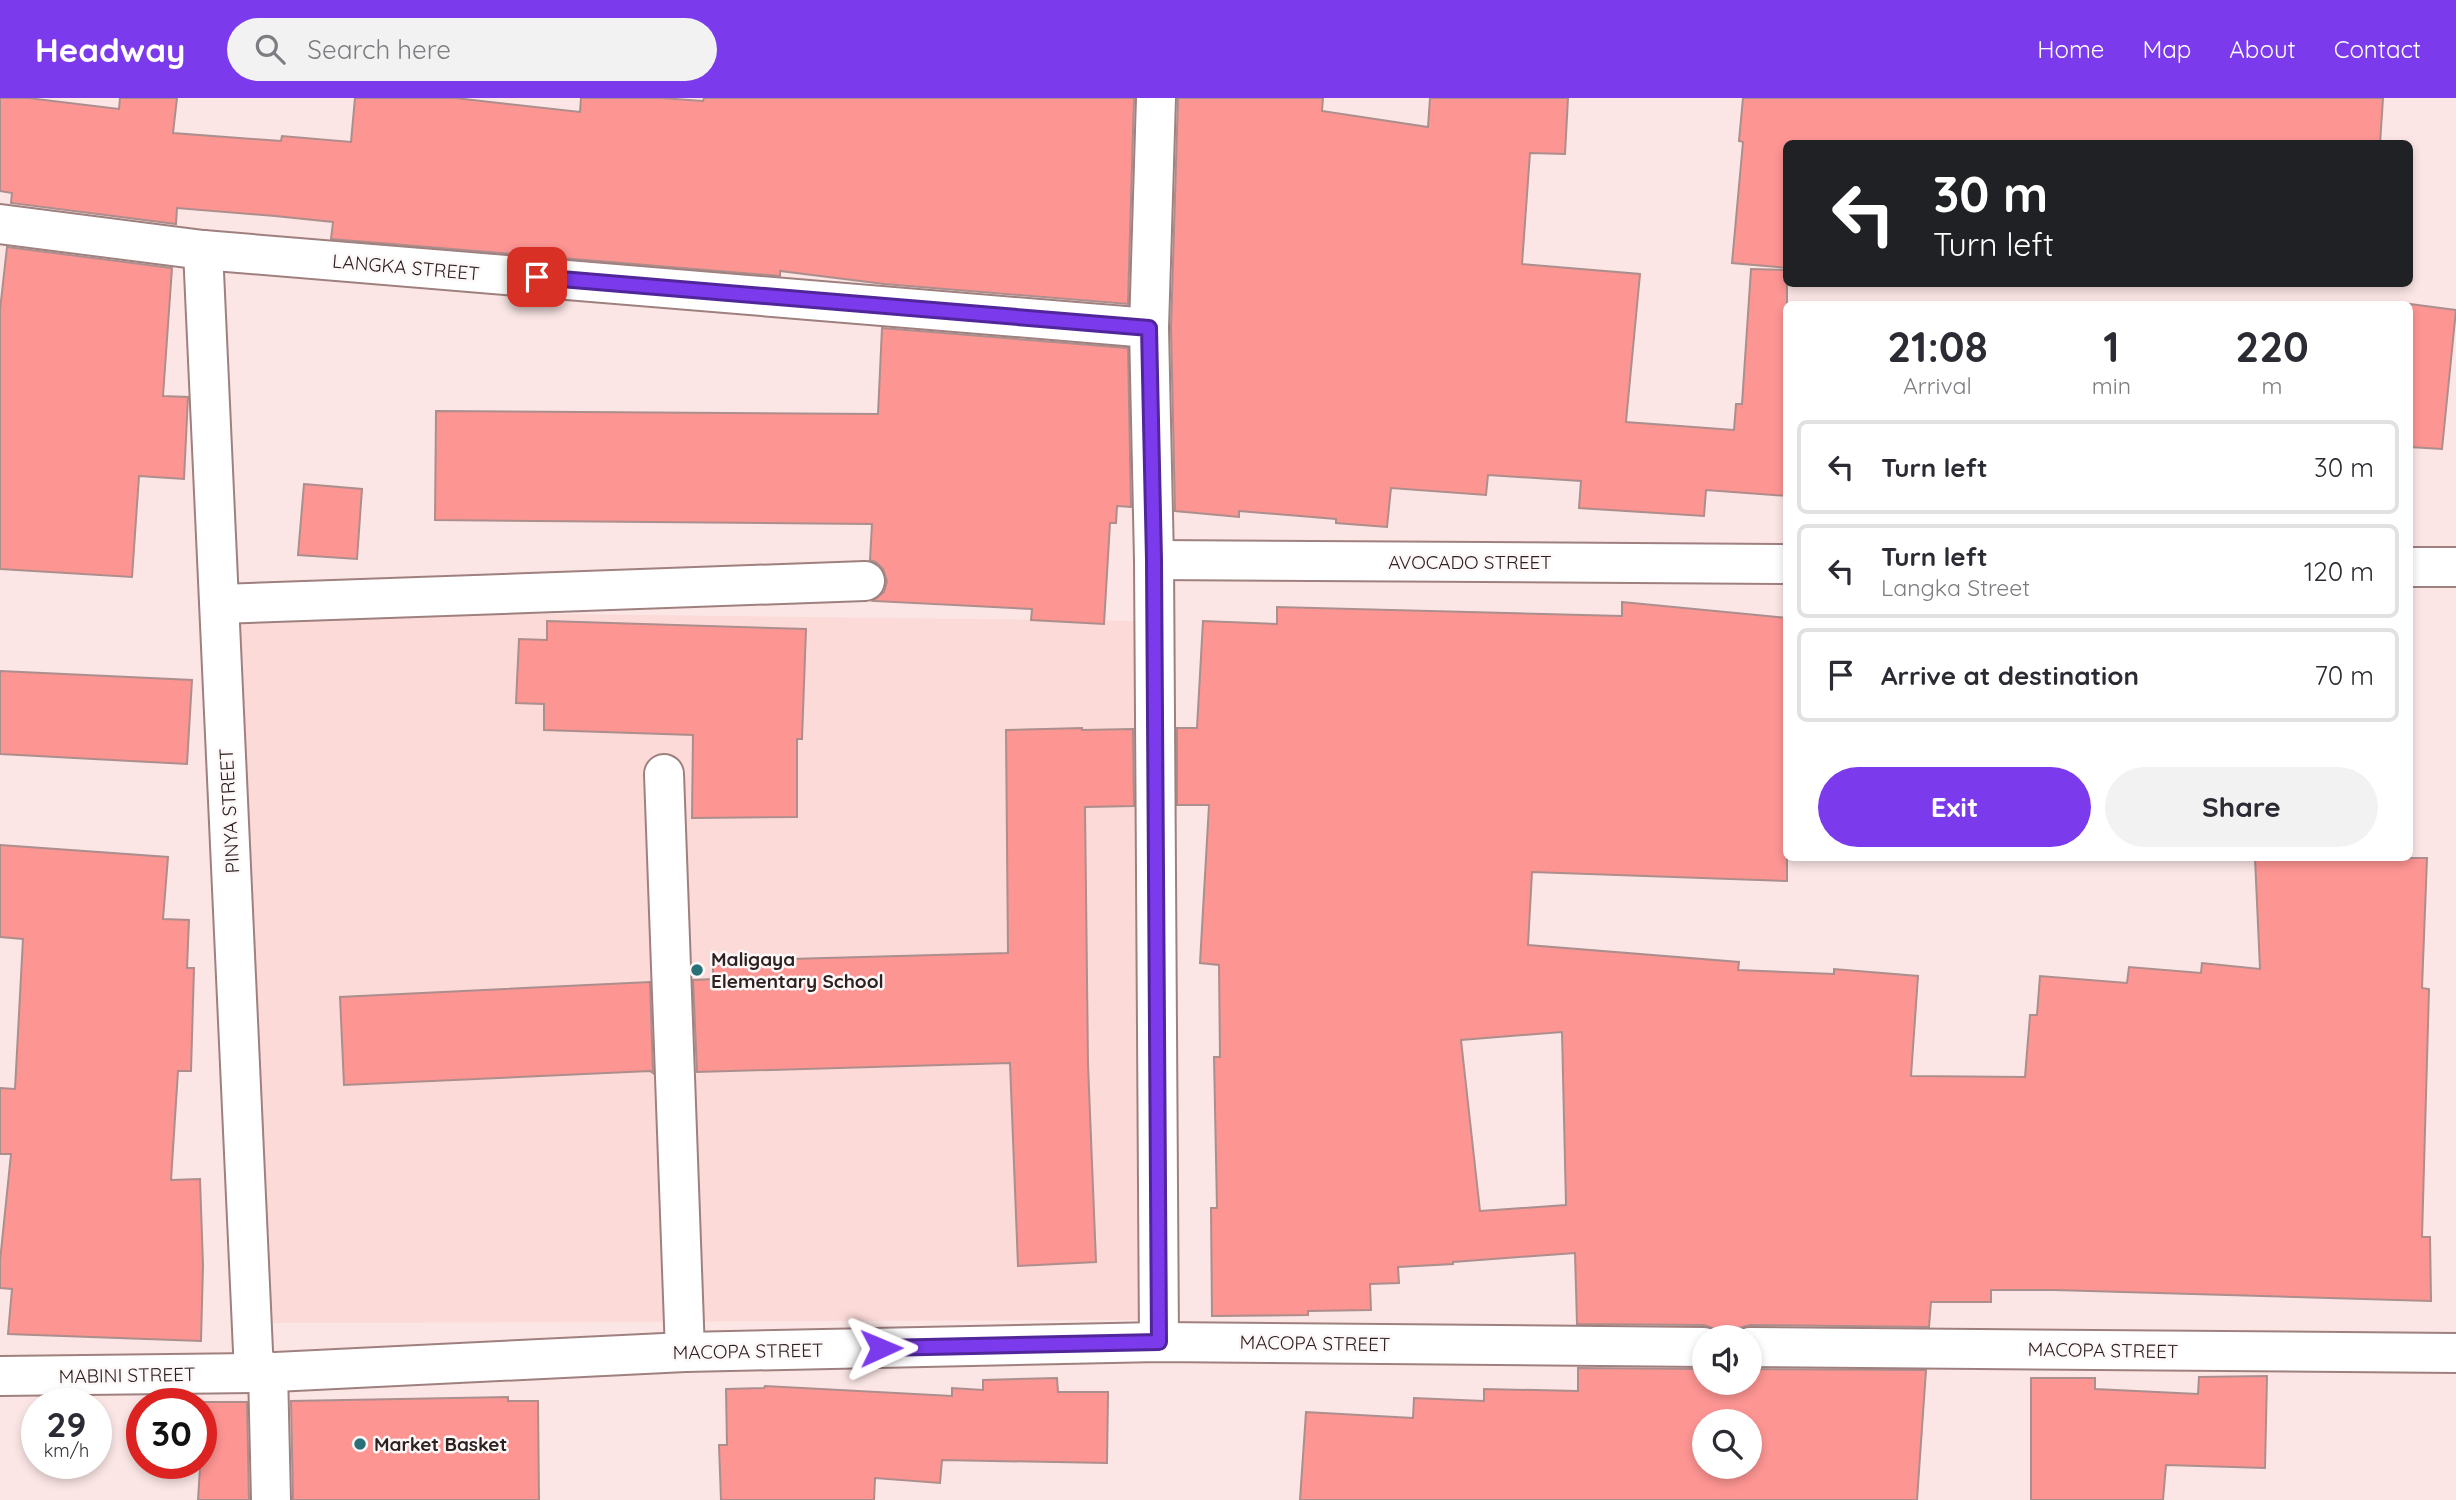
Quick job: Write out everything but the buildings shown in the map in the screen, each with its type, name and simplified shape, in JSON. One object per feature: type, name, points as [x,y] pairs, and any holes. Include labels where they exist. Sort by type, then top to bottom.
[{"type":"street","points":[[1156,98],[1149,328],[1154,560],[1159,1342]]},
{"type":"street","name":"LANGKA STREET","points":[[0,224],[203,250],[1149,328]]},
{"type":"street","name":"PINYA STREET","points":[[203,250],[261,1372],[271,1500]]},
{"type":"street","name":"AVOCADO STREET","points":[[1154,560],[1783,564]]},
{"type":"street","points":[[2413,567],[2456,567]]},
{"type":"street","points":[[220,604],[865,580]]},
{"type":"street","points":[[664,774],[685,1353]]},
{"type":"street","name":"MACOPA STREET","points":[[261,1372],[685,1353],[1159,1342],[1692,1347]]},
{"type":"street","name":"MACOPA STREET","points":[[1762,1347],[2456,1353]]},
{"type":"street","name":"MABINI STREET","points":[[0,1376],[261,1372]]},
{"type":"shaded area","name":"Maligaya Elementary School","points":[[234,610],[1135,621],[1154,1320],[266,1323]]},
{"type":"place","name":"Maligaya Elementary School","points":[[697,970]]},
{"type":"place","name":"Market Basket","points":[[360,1444]]},
{"type":"route","points":[[537,277],[1149,328],[1154,560],[1159,1342],[881,1348]]}]
